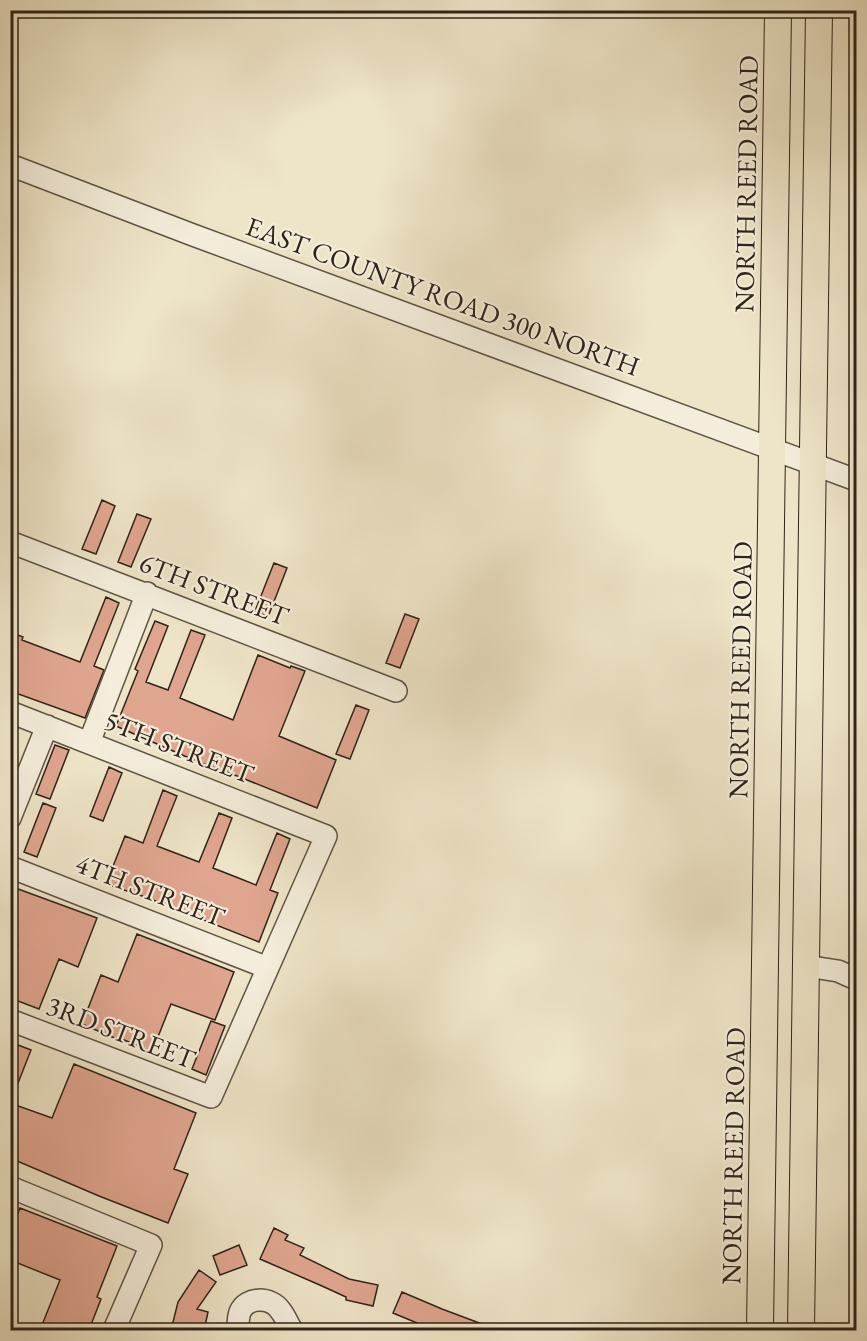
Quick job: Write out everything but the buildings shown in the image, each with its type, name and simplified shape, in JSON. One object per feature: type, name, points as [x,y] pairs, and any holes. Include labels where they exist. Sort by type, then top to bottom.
[{"type":"main road","name":"NORTH REED ROAD","points":[[760,1330],[778,10]]},
{"type":"main road","points":[[801,1330],[819,10]]},
{"type":"street","name":"EAST COUNTY ROAD 300 NORTH","points":[[10,165],[856,480]]},
{"type":"street","name":"6TH STREET","points":[[10,542],[396,691]]},
{"type":"street","points":[[89,743],[147,593]]},
{"type":"street","name":"5TH STREET","points":[[10,712],[326,836],[268,968]]},
{"type":"street","points":[[10,819],[47,726]]},
{"type":"street","name":"4TH STREET","points":[[10,867],[268,968]]},
{"type":"street","points":[[806,966],[838,970],[856,979]]},
{"type":"street","name":"3RD STREET","points":[[10,1020],[211,1097],[268,968]]},
{"type":"street","points":[[10,1187],[152,1245],[114,1330]]},
{"type":"street","points":[[238,1330],[240,1312],[246,1304],[255,1300],[272,1302],[280,1308],[292,1330]]}]
